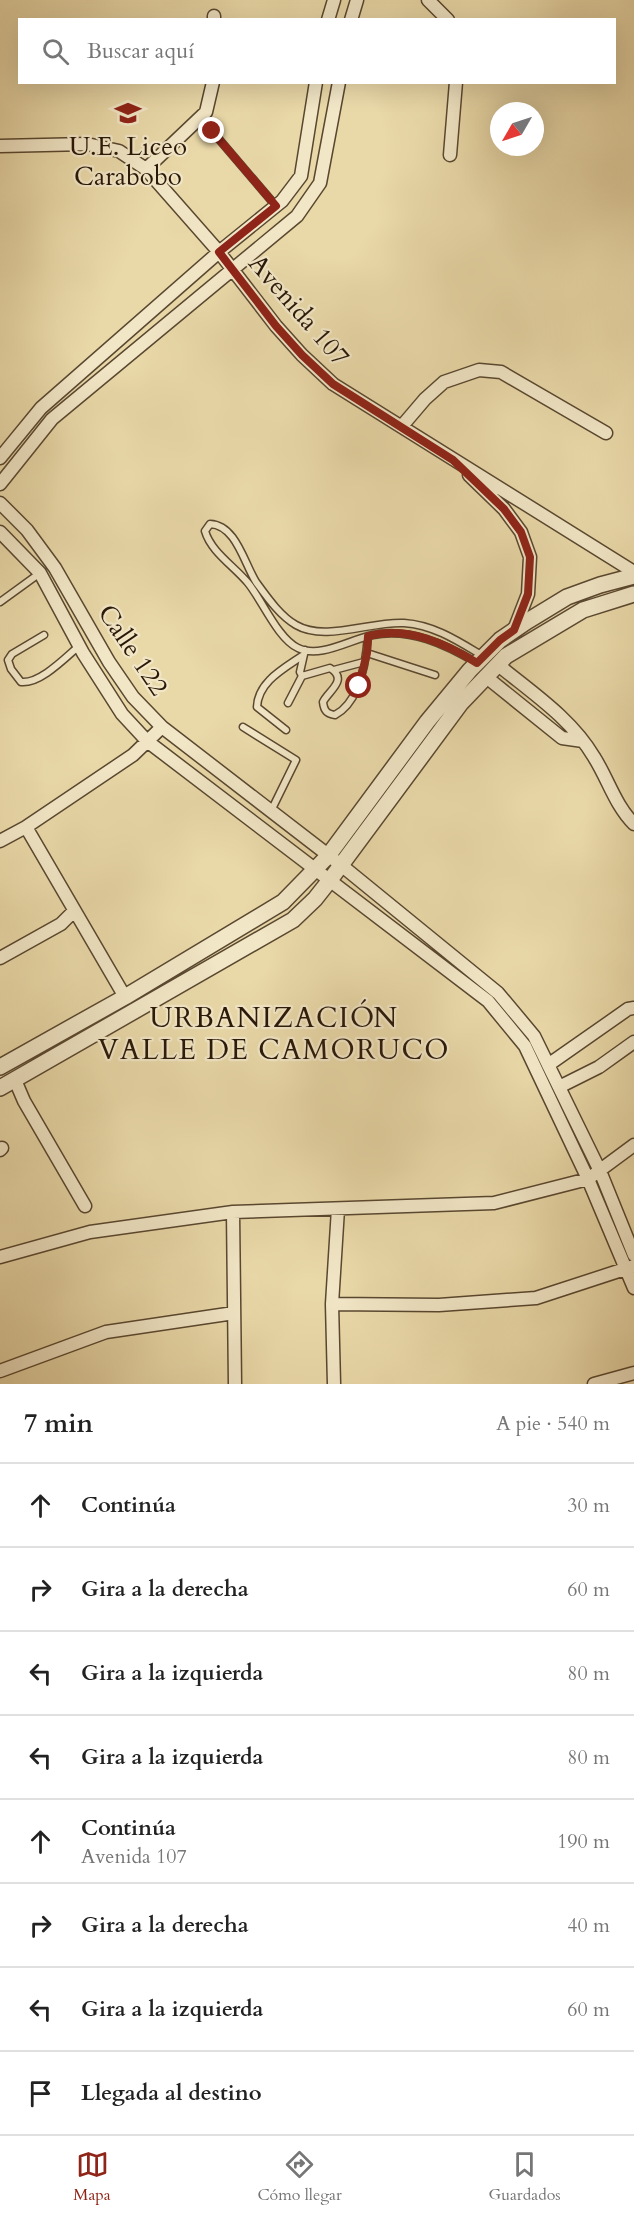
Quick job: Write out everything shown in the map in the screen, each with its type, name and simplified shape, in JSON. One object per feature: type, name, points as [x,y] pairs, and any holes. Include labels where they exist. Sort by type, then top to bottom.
[{"type":"street","points":[[329,18],[334,0]]},
{"type":"street","points":[[352,18],[357,0]]},
{"type":"street","points":[[428,0],[446,18]]},
{"type":"street","points":[[146,169],[206,112],[213,84]]},
{"type":"street","points":[[0,458],[40,408],[219,252],[282,201],[301,176],[316,84]]},
{"type":"street","points":[[0,484],[52,418],[297,216],[320,183],[339,84]]},
{"type":"street","points":[[450,155],[456,84]]},
{"type":"street","name":"Avenida 107","points":[[0,146],[87,144],[119,151],[146,169],[219,252],[276,326],[333,384],[634,574]]},
{"type":"street","points":[[402,426],[425,399],[444,382],[479,370],[501,372],[606,433]]},
{"type":"street","points":[[453,460],[504,509],[521,532],[530,557],[528,594],[514,630]]},
{"type":"street","name":"Calle 122","points":[[0,503],[27,530],[48,559],[109,662],[133,697],[162,727],[335,860],[498,993],[534,1036],[600,1171],[634,1255]]},
{"type":"street","name":"Calle 122","points":[[0,532],[40,573],[79,645],[122,714],[147,741],[488,1001],[525,1046],[630,1267],[634,1288]]},
{"type":"street","points":[[0,1088],[293,920],[315,899],[330,880],[335,860],[461,703],[500,640],[567,597],[634,574]]},
{"type":"street","points":[[486,665],[506,656],[583,610],[634,594]]},
{"type":"street","points":[[486,665],[562,738],[583,741],[594,757],[619,806],[634,825]]},
{"type":"street","points":[[0,841],[26,827],[96,781],[133,754],[162,727]]},
{"type":"street","points":[[26,827],[125,997]]},
{"type":"street","points":[[0,1067],[125,997],[283,902],[315,869],[335,860]]},
{"type":"street","points":[[0,958],[61,924],[75,911]]},
{"type":"street","points":[[151,981],[160,996]]},
{"type":"street","points":[[548,1065],[628,1009],[634,1008]]},
{"type":"street","points":[[559,1086],[599,1067],[634,1042]]},
{"type":"street","points":[[15,1080],[24,1101],[85,1206]]},
{"type":"street","points":[[0,1257],[90,1232],[232,1212],[494,1203],[588,1179],[634,1145]]},
{"type":"street","points":[[334,1384],[333,1304],[338,1209]]},
{"type":"street","points":[[232,1212],[235,1384]]},
{"type":"street","points":[[333,1304],[439,1305],[536,1298],[630,1267]]},
{"type":"street","points":[[0,1371],[106,1332],[234,1313]]},
{"type":"street","points":[[594,1384],[634,1373]]},
{"type":"lane","points":[[212,131],[276,206]]},
{"type":"lane","points":[[304,653],[288,640],[248,583],[208,541],[205,531],[210,524],[216,524],[226,531],[238,544],[256,581],[285,617],[298,626],[312,631],[330,632],[405,623],[446,633],[486,665]]},
{"type":"lane","points":[[230,562],[242,555]]},
{"type":"lane","points":[[0,602],[40,573]]},
{"type":"lane","points":[[286,730],[257,707],[257,698],[267,682],[304,653],[329,649],[368,636],[402,634],[449,646],[486,665]]},
{"type":"lane","points":[[44,635],[12,654],[9,660],[11,669],[21,682],[28,683],[53,668],[79,645]]},
{"type":"lane","points":[[334,670],[338,677],[337,684],[323,702],[324,710],[328,714],[335,715],[344,708],[359,686],[367,653],[368,636]]},
{"type":"lane","points":[[288,703],[302,675],[300,672],[304,653]]},
{"type":"lane","points":[[367,653],[435,675]]},
{"type":"lane","points":[[302,675],[364,662]]},
{"type":"lane","points":[[243,727],[296,760],[271,812]]},
{"type":"place","name":"U.E. Liceo Carabobo","points":[[128,113]]},
{"type":"district","name":"URBANIZACIÓN VALLE DE CAMORUCO","points":[[274,1034]]},
{"type":"route","points":[[212,131],[276,206],[219,252],[276,326],[333,384],[453,460],[504,509],[521,532],[530,557],[528,594],[514,630],[500,640],[477,663],[449,646],[427,639],[402,634],[375,634],[368,636],[367,653],[359,686]]}]
